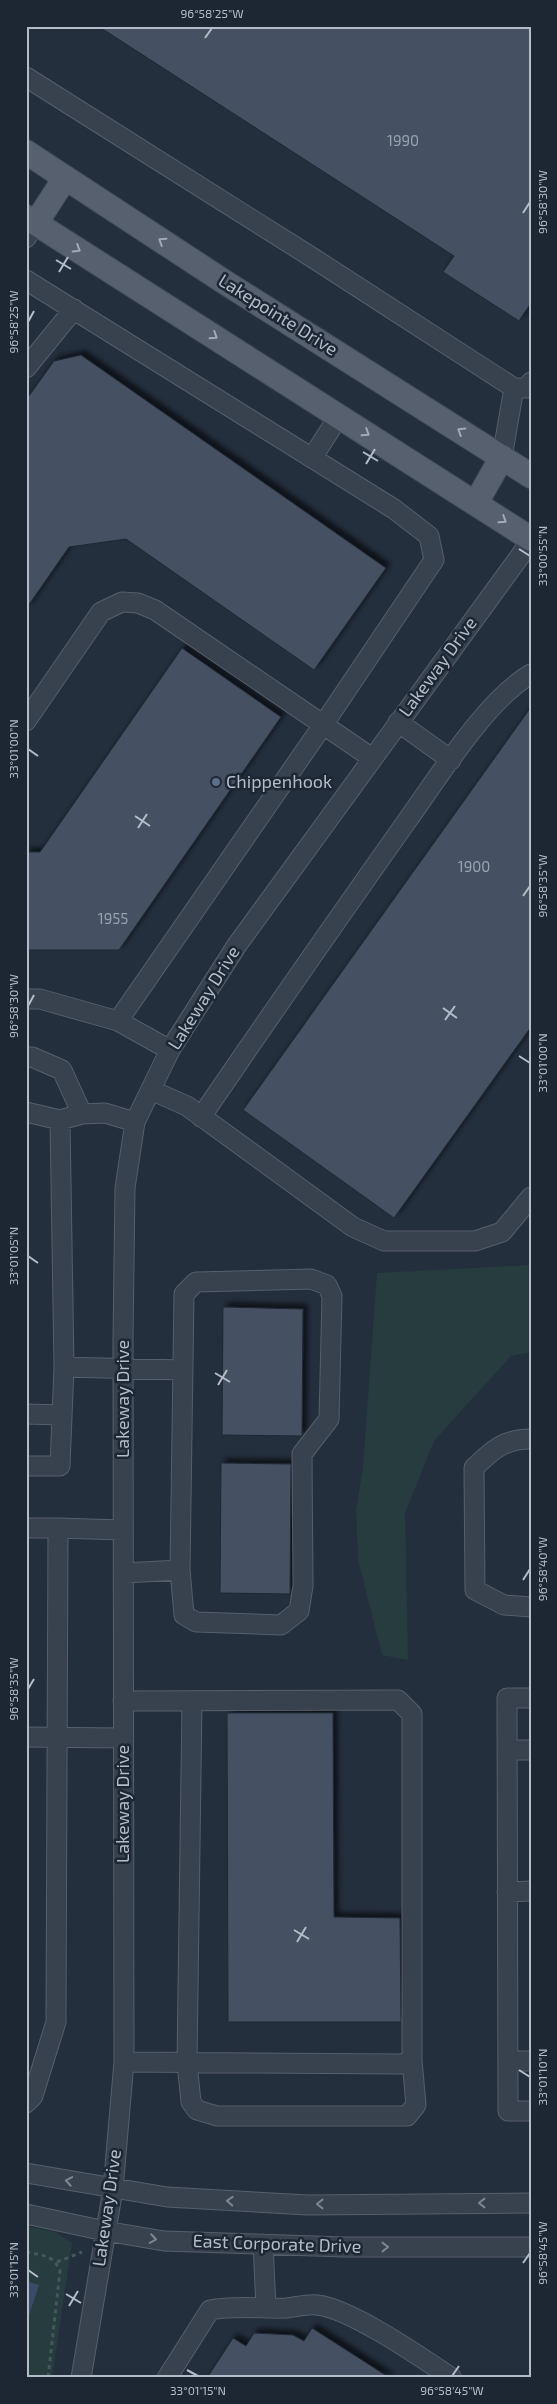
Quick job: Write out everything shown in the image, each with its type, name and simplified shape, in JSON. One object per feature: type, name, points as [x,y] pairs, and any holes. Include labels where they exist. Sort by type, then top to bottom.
[{"type":"main road","name":"Lakepointe Drive","points":[[26,152],[226,283],[531,476]]},
{"type":"main road","points":[[65,178],[29,226],[339,416],[531,540]]},
{"type":"main road","points":[[476,503],[502,457]]},
{"type":"street","points":[[26,77],[522,385],[502,457]]},
{"type":"street","points":[[27,282],[74,309],[394,509],[429,536],[434,560],[324,725],[118,1021]]},
{"type":"street","points":[[26,368],[74,309]]},
{"type":"street","points":[[312,458],[339,416]]},
{"type":"street","name":"Lakeway Drive","points":[[82,2378],[113,2189],[124,2062],[123,1370],[125,1188],[135,1122],[170,1050],[237,945],[531,540]]},
{"type":"street","points":[[26,720],[101,612],[122,602],[138,603],[155,610],[372,758]]},
{"type":"street","points":[[201,1117],[450,760],[496,703],[520,680],[531,674]]},
{"type":"street","points":[[398,722],[450,760]]},
{"type":"street","points":[[26,999],[40,999],[118,1021],[170,1050]]},
{"type":"street","points":[[26,1057],[32,1057],[62,1070],[82,1114]]},
{"type":"street","points":[[151,1090],[186,1106],[353,1227],[384,1241],[475,1241],[502,1232],[531,1197]]},
{"type":"street","points":[[26,1112],[60,1120],[82,1114],[105,1113],[135,1122]]},
{"type":"street","points":[[26,1466],[60,1466],[64,1367],[60,1120]]},
{"type":"street","points":[[311,1279],[327,1285],[332,1296],[329,1419],[302,1454],[303,1586],[299,1612],[281,1625],[196,1622],[184,1615],[180,1570],[184,1294],[196,1282],[311,1279]]},
{"type":"street","points":[[64,1367],[123,1370],[183,1370]]},
{"type":"street","points":[[26,1414],[62,1415]]},
{"type":"street","points":[[531,1439],[518,1439],[495,1448],[474,1468],[474,1486],[475,1590],[504,1605],[531,1607]]},
{"type":"street","points":[[26,1528],[123,1530]]},
{"type":"street","points":[[26,2103],[33,2096],[56,2022],[58,1528]]},
{"type":"street","points":[[123,1573],[180,1570]]},
{"type":"street","points":[[531,1698],[507,1698],[508,2111],[531,2111]]},
{"type":"street","points":[[123,1701],[398,1700],[412,1714],[412,2060],[416,2105],[407,2116],[217,2116],[197,2110],[191,2102],[187,2063],[192,1701]]},
{"type":"street","points":[[26,1737],[123,1738]]},
{"type":"street","points":[[507,1750],[531,1750]]},
{"type":"street","points":[[507,1892],[531,1891]]},
{"type":"street","points":[[124,2062],[402,2064],[412,2060]]},
{"type":"street","points":[[508,2061],[531,2061]]},
{"type":"street","points":[[26,2174],[167,2198],[308,2204],[531,2203]]},
{"type":"street","name":"East Corporate Drive","points":[[26,2214],[105,2231],[164,2241],[344,2247],[531,2247]]},
{"type":"street","points":[[263,2244],[266,2307]]},
{"type":"street","points":[[167,2378],[210,2310],[230,2306],[317,2305],[342,2312],[416,2354],[452,2378]]},
{"type":"path","points":[[26,2252],[48,2256],[57,2262],[60,2271],[48,2378]]},
{"type":"path","points":[[57,2262],[82,2252]]},
{"type":"green space","points":[[531,1265],[531,1352],[511,1356],[434,1441],[405,1513],[408,1660],[382,1655],[358,1559],[356,1510],[363,1467],[377,1273]]},
{"type":"green space","points":[[26,2226],[55,2232],[72,2243],[52,2378],[26,2378]]},
{"type":"water","points":[[26,2281],[39,2285],[26,2324]]},
{"type":"building","points":[[98,26],[531,26],[531,303],[519,321],[443,272],[454,256]]},
{"type":"building","points":[[81,355],[386,568],[314,670],[126,539],[69,547],[26,609],[26,400],[54,361]]},
{"type":"building","points":[[182,648],[281,717],[119,950],[26,950],[26,852],[40,852]]},
{"type":"building","points":[[531,707],[531,1027],[394,1218],[243,1110]]},
{"type":"building","points":[[223,1307],[303,1309],[302,1436],[222,1435]]},
{"type":"building","points":[[221,1463],[291,1464],[290,1594],[220,1593]]},
{"type":"building","points":[[227,1713],[333,1713],[334,1917],[400,1918],[401,2022],[228,2022]]},
{"type":"building","points":[[312,2328],[390,2378],[207,2378],[233,2338],[246,2346],[254,2333],[293,2335],[304,2341]]},
{"type":"place","name":"Chippenhook","points":[[216,782]]}]
